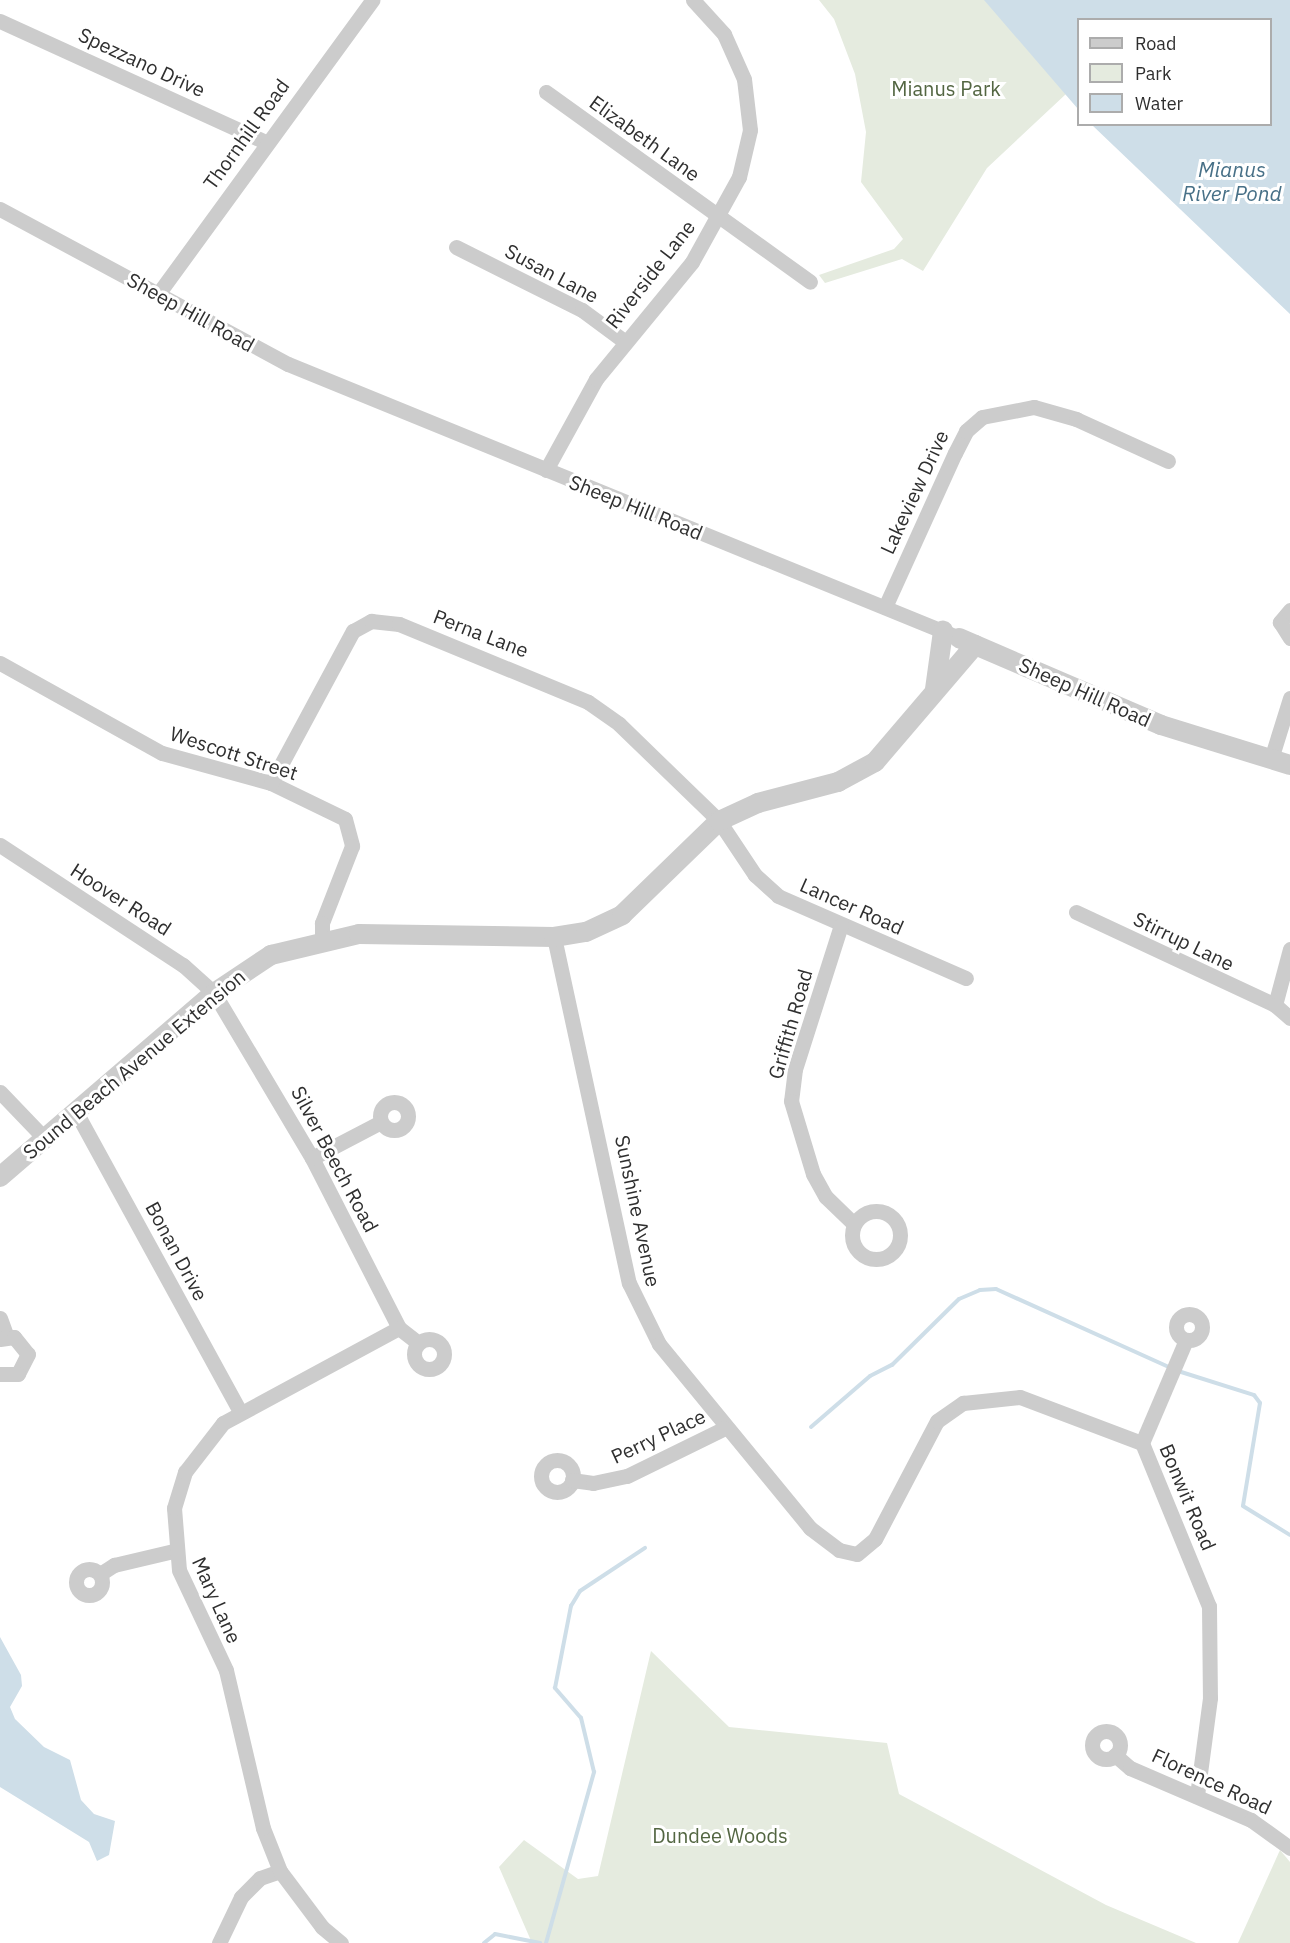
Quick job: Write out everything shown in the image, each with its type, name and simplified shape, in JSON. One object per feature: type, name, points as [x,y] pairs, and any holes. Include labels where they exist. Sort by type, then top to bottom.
[{"type":"street","name":"Thornhill Road","points":[[158,294],[266,142],[372,0]]},
{"type":"street","name":"Riverside Lane","points":[[546,470],[577,407],[624,341],[692,262],[719,217],[745,154],[748,95],[729,42],[693,0]]},
{"type":"street","name":"Spezzano Drive","points":[[0,21],[266,142]]},
{"type":"street","name":"Elizabeth Lane","points":[[546,92],[810,282]]},
{"type":"street","name":"Sheep Hill Road","points":[[0,209],[288,364],[885,607],[1161,725],[1290,765]]},
{"type":"street","name":"Susan Lane","points":[[456,247],[582,310],[624,341]]},
{"type":"street","name":"Lakeview Drive","points":[[885,607],[966,431],[982,417],[1034,407],[1076,418],[1168,461]]},
{"type":"street","points":[[1290,610],[1280,622],[1290,638]]},
{"type":"street","name":"Perna Lane","points":[[271,783],[345,641],[361,624],[387,621],[588,702],[619,724],[719,821]]},
{"type":"street","name":"Sound Beach Avenue Extension","points":[[0,1177],[214,993],[271,956],[322,939],[434,932],[554,937],[586,932],[622,915],[719,821],[854,775],[885,753],[935,689],[959,638]]},
{"type":"street","points":[[935,689],[959,638]]},
{"type":"street","name":"Wescott Street","points":[[0,663],[162,753],[271,783],[351,826],[352,846],[322,922],[322,939]]},
{"type":"street","points":[[1271,759],[1290,698]]},
{"type":"street","name":"Lancer Road","points":[[719,821],[755,875],[778,896],[966,978]]},
{"type":"street","name":"Hoover Road","points":[[0,845],[183,965],[214,993]]},
{"type":"street","name":"Stirrup Lane","points":[[1077,912],[1275,1005],[1290,1018]]},
{"type":"street","name":"Griffith Road","points":[[841,925],[795,1068],[791,1101],[813,1174],[826,1197],[854,1224]]},
{"type":"street","name":"Sunshine Avenue","points":[[554,937],[629,1283],[659,1344],[725,1428],[810,1528],[839,1550],[857,1554]]},
{"type":"street","points":[[1275,1005],[1290,950]]},
{"type":"street","name":"Silver Beech Road","points":[[214,993],[312,1158],[399,1328],[418,1343]]},
{"type":"street","points":[[0,1092],[45,1139]]},
{"type":"street","name":"Bonan Drive","points":[[76,1112],[240,1412]]},
{"type":"street","points":[[312,1158],[381,1122]]},
{"type":"street","points":[[0,1318],[3,1338],[21,1341],[28,1362],[18,1374],[0,1374]]},
{"type":"street","name":"Mary Lane","points":[[341,1943],[322,1927],[280,1870],[263,1828],[225,1670],[174,1551],[174,1508],[185,1472],[223,1423],[399,1328]]},
{"type":"street","points":[[1142,1443],[1186,1340]]},
{"type":"street","name":"Bonwit Road","points":[[857,1554],[875,1539],[937,1421],[963,1403],[1020,1396],[1142,1443],[1209,1605],[1210,1698],[1197,1796]]},
{"type":"street","name":"Perry Place","points":[[573,1480],[593,1484],[627,1476],[725,1428]]},
{"type":"street","points":[[100,1574],[114,1565],[174,1551]]},
{"type":"street","name":"Florence Road","points":[[1115,1755],[1130,1768],[1251,1820],[1290,1848]]},
{"type":"street","points":[[219,1943],[241,1897],[260,1878],[280,1870]]},
{"type":"green space","name":"Mianus Park","points":[[819,0],[985,0],[1066,94],[987,168],[923,271],[902,259],[825,283],[819,275],[894,249],[903,239],[861,182],[866,132],[855,74],[834,19]]},
{"type":"green space","name":"Dundee Woods","points":[[651,1651],[729,1727],[887,1743],[899,1794],[1106,1905],[1196,1943],[532,1943],[499,1867],[524,1840],[578,1879],[598,1876]]},
{"type":"green space","points":[[1280,1850],[1290,1862],[1290,1943],[1238,1943]]},
{"type":"water","name":"Mianus River Pond","points":[[984,0],[1290,0],[1290,314],[1093,126],[1272,126],[1272,18],[1077,18],[1077,108]]},
{"type":"water","points":[[0,1637],[21,1675],[22,1686],[10,1707],[15,1719],[44,1747],[70,1760],[81,1800],[94,1814],[115,1821],[109,1855],[97,1861],[89,1842],[0,1787]]},
{"type":"waterway","points":[[811,1427],[870,1376],[892,1365],[959,1299],[980,1290],[996,1289],[1171,1368]]},
{"type":"waterway","points":[[1178,1371],[1254,1395],[1260,1403],[1243,1506],[1290,1535]]},
{"type":"waterway","points":[[546,1943],[594,1772],[581,1718],[555,1688],[571,1606],[580,1591],[645,1548]]},
{"type":"waterway","points":[[484,1943],[495,1934],[540,1943]]}]
